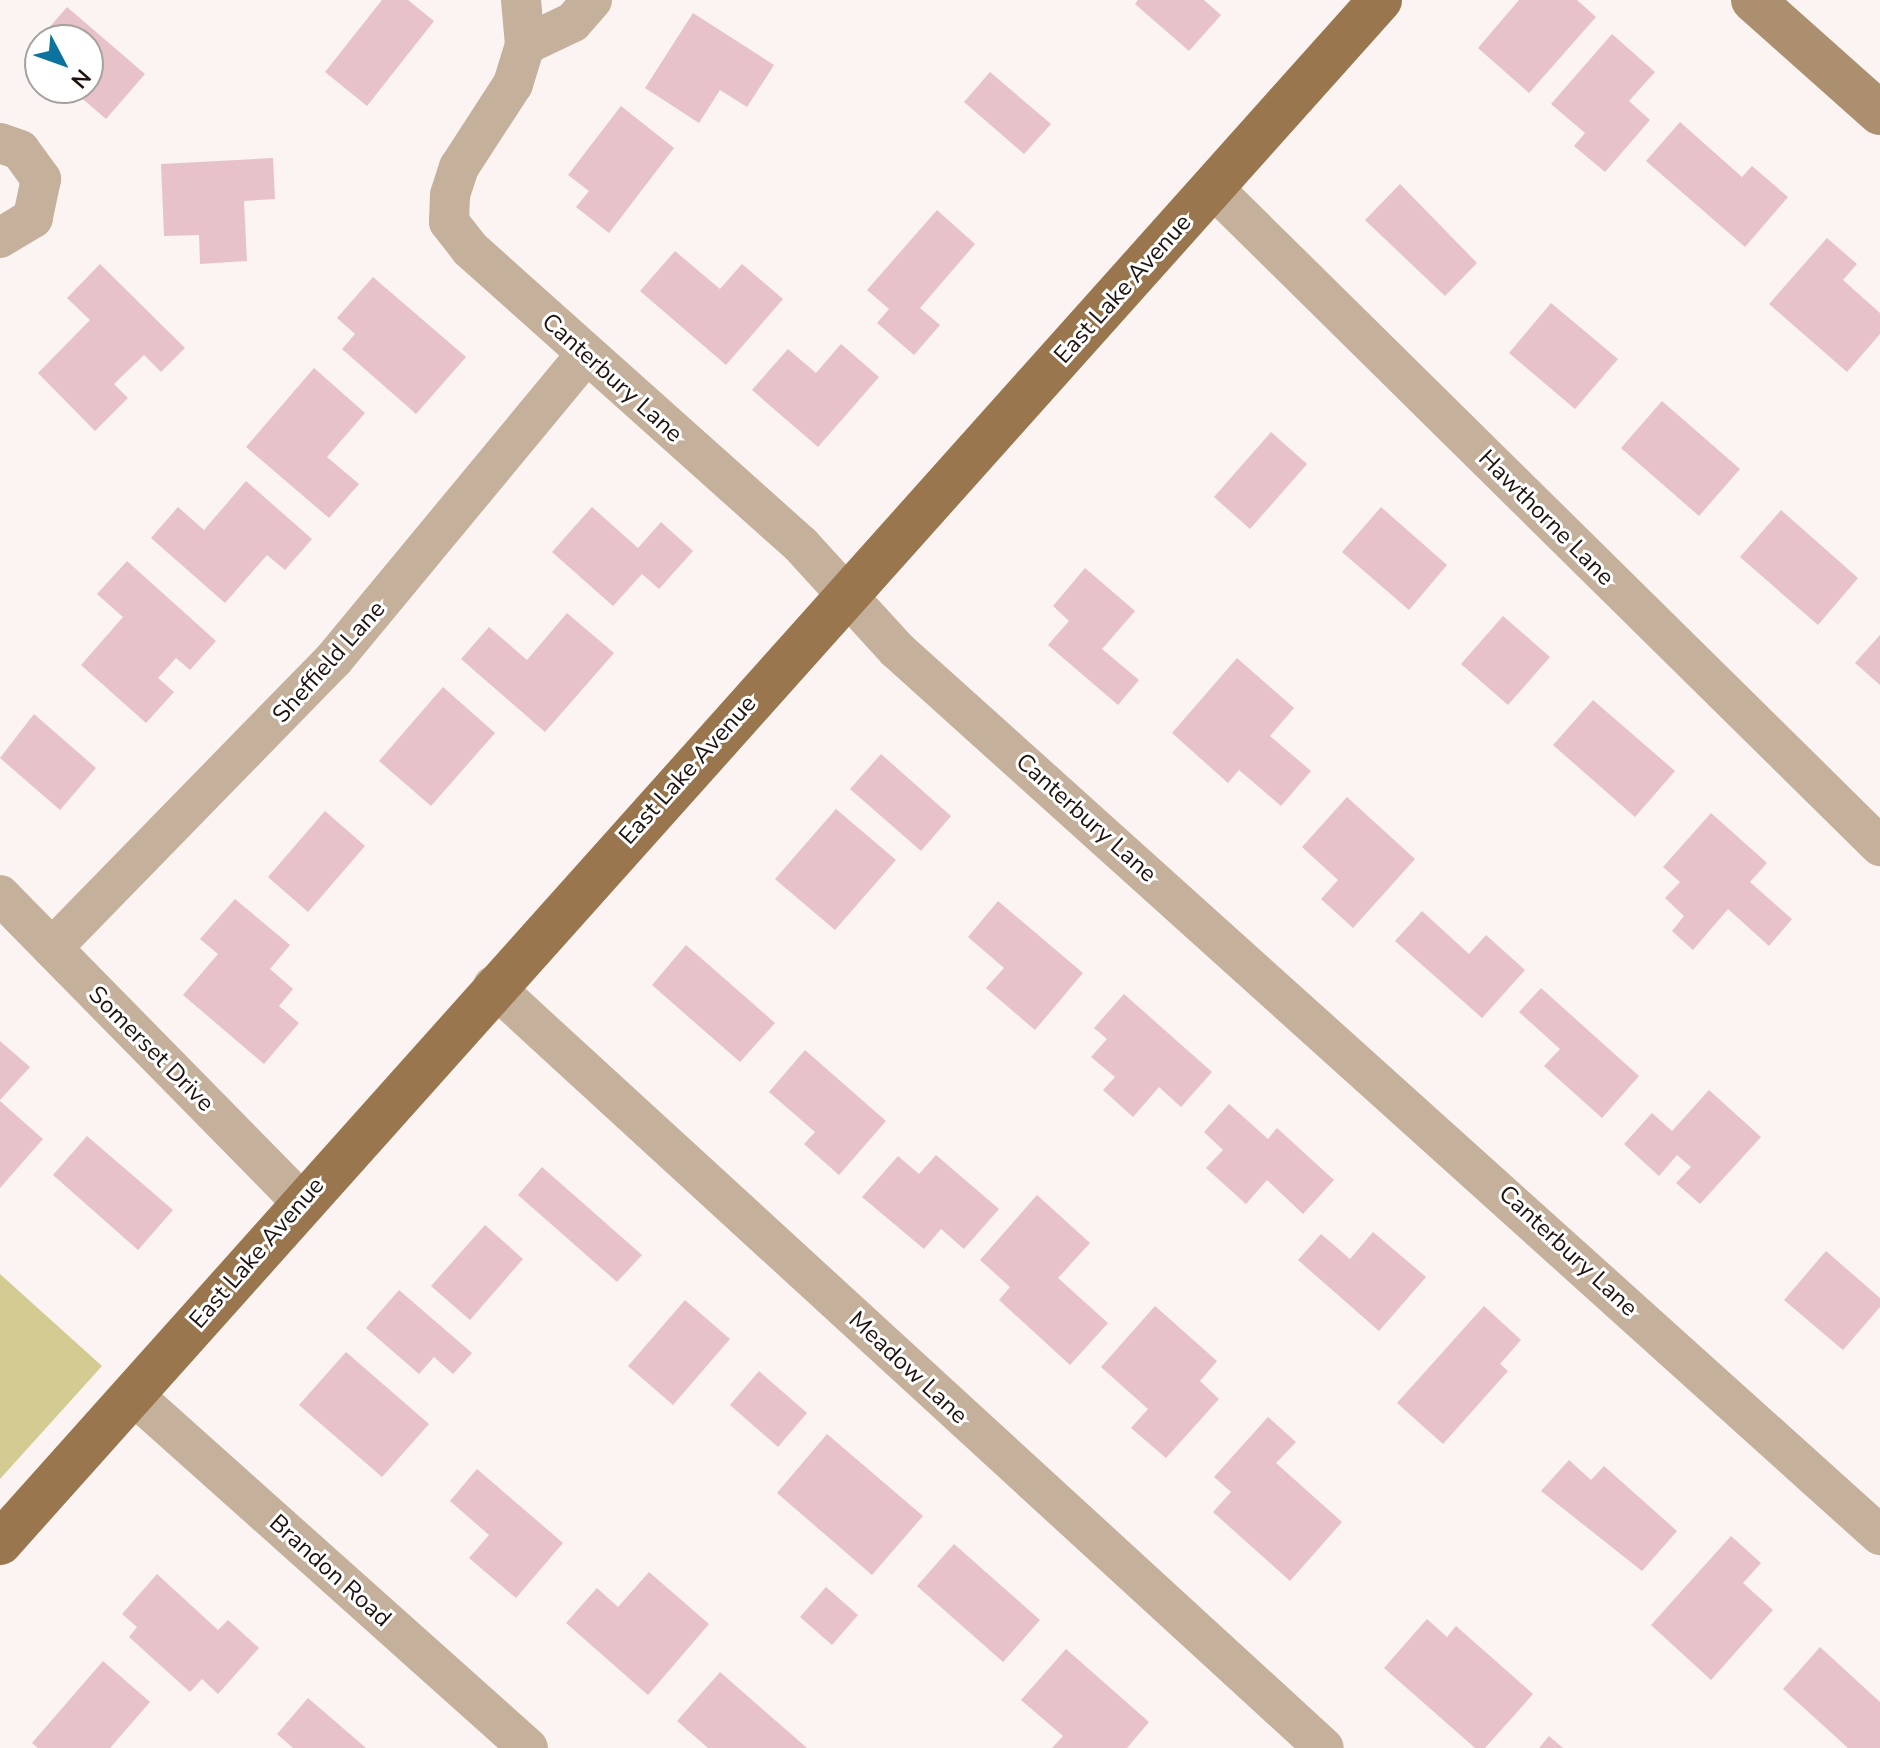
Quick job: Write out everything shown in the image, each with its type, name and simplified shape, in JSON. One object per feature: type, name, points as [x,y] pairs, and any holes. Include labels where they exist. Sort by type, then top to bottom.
[{"type":"main road","name":"East Lake Avenue","points":[[0,1543],[493,986],[1214,189],[1379,0]]},
{"type":"street","name":"Canterbury Lane","points":[[521,0],[525,45],[513,84],[459,167],[449,222],[585,356],[801,545],[897,650],[1880,1535]]},
{"type":"street","points":[[525,45],[573,22],[592,0]]},
{"type":"street","points":[[1753,0],[1880,113]]},
{"type":"street","points":[[0,143],[20,150],[41,179],[33,218],[0,238]]},
{"type":"street","name":"Hawthorne Lane","points":[[1214,189],[1880,846]]},
{"type":"street","name":"Sheffield Lane","points":[[52,948],[334,659],[585,356]]},
{"type":"street","name":"Somerset Drive","points":[[0,895],[302,1202]]},
{"type":"street","name":"Meadow Lane","points":[[493,986],[1324,1748]]},
{"type":"street","name":"Brandon Road","points":[[132,1394],[528,1748]]},
{"type":"shaded area","points":[[0,1274],[102,1366],[0,1479]]},
{"type":"building","points":[[382,0],[408,0],[434,21],[367,106],[325,72]]},
{"type":"building","points":[[1138,0],[1204,0],[1221,15],[1189,51],[1135,4]]},
{"type":"building","points":[[1519,0],[1577,0],[1596,17],[1529,93],[1478,48]]},
{"type":"building","points":[[67,7],[87,24],[52,24]]},
{"type":"building","points":[[693,13],[774,65],[747,107],[720,90],[699,123],[645,88]]},
{"type":"building","points":[[1612,34],[1655,72],[1629,101],[1650,120],[1605,172],[1574,146],[1585,133],[1551,104]]},
{"type":"building","points":[[104,39],[145,74],[106,119],[89,104],[104,104]]},
{"type":"building","points":[[990,72],[1051,124],[1024,154],[964,102]]},
{"type":"building","points":[[621,106],[674,148],[609,233],[576,207],[589,191],[568,175]]},
{"type":"building","points":[[1680,122],[1742,177],[1752,166],[1788,197],[1745,247],[1646,161]]},
{"type":"building","points":[[273,158],[275,199],[244,201],[247,261],[200,264],[199,235],[164,236],[161,164]]},
{"type":"building","points":[[1400,184],[1477,263],[1445,296],[1365,220]]},
{"type":"building","points":[[937,210],[975,244],[920,308],[940,325],[914,355],[877,323],[889,309],[867,290]]},
{"type":"building","points":[[1827,238],[1857,264],[1843,280],[1880,313],[1880,334],[1847,372],[1769,304]]},
{"type":"building","points":[[675,251],[720,289],[742,264],[783,299],[726,365],[640,291]]},
{"type":"building","points":[[100,264],[185,348],[161,372],[144,355],[114,384],[128,398],[95,431],[38,373],[90,320],[67,298]]},
{"type":"building","points":[[373,277],[466,357],[416,414],[342,349],[355,334],[337,318]]},
{"type":"building","points":[[1551,303],[1618,359],[1575,409],[1509,353]]},
{"type":"building","points":[[841,344],[879,377],[818,447],[752,390],[788,349],[816,373]]},
{"type":"building","points":[[314,368],[365,413],[327,457],[359,484],[329,518],[246,447]]},
{"type":"building","points":[[1662,401],[1740,469],[1699,516],[1621,448]]},
{"type":"building","points":[[1271,432],[1307,464],[1250,529],[1214,497]]},
{"type":"building","points":[[246,481],[312,539],[285,570],[267,555],[225,603],[151,538],[178,507],[204,530]]},
{"type":"building","points":[[592,507],[638,548],[661,522],[693,551],[659,589],[642,574],[613,606],[552,552]]},
{"type":"building","points":[[1381,507],[1447,565],[1409,610],[1342,552]]},
{"type":"building","points":[[1781,510],[1858,578],[1818,625],[1740,557]]},
{"type":"building","points":[[127,561],[216,641],[190,670],[176,658],[158,678],[174,692],[146,723],[81,665],[123,617],[97,594]]},
{"type":"building","points":[[1085,568],[1135,611],[1102,649],[1139,680],[1118,705],[1048,645],[1069,621],[1053,606]]},
{"type":"building","points":[[567,613],[614,653],[545,732],[461,659],[489,627],[527,660]]},
{"type":"building","points":[[1503,616],[1550,657],[1508,705],[1461,664]]},
{"type":"building","points":[[1880,635],[1880,685],[1855,663]]},
{"type":"building","points":[[1237,658],[1294,708],[1270,736],[1311,771],[1281,806],[1239,770],[1228,783],[1172,733]]},
{"type":"building","points":[[443,687],[495,733],[431,806],[379,761]]},
{"type":"building","points":[[1593,700],[1675,771],[1635,817],[1553,745]]},
{"type":"building","points":[[34,714],[96,768],[60,810],[0,758]]},
{"type":"building","points":[[881,754],[951,816],[921,851],[850,789]]},
{"type":"building","points":[[1347,797],[1415,859],[1353,928],[1321,899],[1338,880],[1302,847]]},
{"type":"building","points":[[836,809],[896,860],[835,930],[775,879]]},
{"type":"building","points":[[325,811],[365,846],[308,912],[268,877]]},
{"type":"building","points":[[1711,813],[1767,863],[1750,882],[1792,919],[1769,946],[1728,909],[1693,950],[1672,931],[1684,916],[1665,898],[1680,882],[1663,867]]},
{"type":"building","points":[[235,899],[290,945],[270,969],[293,989],[279,1006],[299,1023],[264,1064],[183,995],[218,954],[200,939]]},
{"type":"building","points":[[998,901],[1083,973],[1035,1030],[986,988],[1004,968],[968,937]]},
{"type":"building","points":[[1422,911],[1469,954],[1486,935],[1525,970],[1482,1018],[1395,941]]},
{"type":"building","points":[[686,945],[775,1023],[740,1062],[652,985]]},
{"type":"building","points":[[1541,988],[1639,1076],[1602,1118],[1544,1066],[1560,1049],[1519,1012]]},
{"type":"building","points":[[1124,994],[1212,1072],[1181,1107],[1159,1087],[1133,1117],[1103,1090],[1115,1077],[1091,1057],[1107,1039],[1094,1028]]},
{"type":"building","points":[[0,1041],[30,1067],[0,1100]]},
{"type":"building","points":[[805,1050],[886,1121],[839,1175],[804,1144],[815,1132],[769,1092]]},
{"type":"building","points":[[1709,1090],[1761,1137],[1700,1204],[1676,1183],[1691,1167],[1677,1155],[1659,1176],[1624,1144],[1652,1113],[1672,1131]]},
{"type":"building","points":[[0,1101],[43,1139],[0,1188]]},
{"type":"building","points":[[1229,1104],[1268,1139],[1277,1128],[1334,1180],[1303,1214],[1267,1180],[1246,1204],[1206,1168],[1223,1150],[1204,1132]]},
{"type":"building","points":[[87,1136],[173,1210],[138,1250],[53,1175]]},
{"type":"building","points":[[936,1155],[999,1209],[964,1249],[941,1229],[924,1249],[862,1197],[898,1156],[919,1174]]},
{"type":"building","points":[[542,1167],[642,1255],[617,1282],[518,1195]]},
{"type":"building","points":[[1037,1195],[1090,1243],[1058,1278],[1108,1323],[1070,1365],[999,1300],[1010,1287],[980,1260]]},
{"type":"building","points":[[485,1225],[523,1259],[470,1320],[431,1286]]},
{"type":"building","points":[[1373,1232],[1426,1277],[1379,1331],[1298,1260],[1321,1234],[1350,1259]]},
{"type":"building","points":[[1826,1251],[1880,1298],[1880,1307],[1843,1350],[1784,1300]]},
{"type":"building","points":[[399,1290],[472,1353],[453,1374],[434,1357],[419,1374],[366,1328]]},
{"type":"building","points":[[685,1300],[730,1339],[673,1405],[628,1366]]},
{"type":"building","points":[[1155,1306],[1217,1361],[1200,1381],[1219,1399],[1166,1458],[1131,1428],[1148,1409],[1101,1367]]},
{"type":"building","points":[[1484,1306],[1521,1340],[1500,1364],[1508,1371],[1443,1444],[1397,1403]]},
{"type":"building","points":[[346,1352],[429,1424],[382,1477],[299,1405]]},
{"type":"building","points":[[759,1371],[807,1413],[778,1447],[730,1405]]},
{"type":"building","points":[[1268,1417],[1296,1442],[1276,1463],[1342,1522],[1290,1581],[1213,1512],[1231,1492],[1214,1477]]},
{"type":"building","points":[[827,1434],[923,1516],[872,1575],[777,1493]]},
{"type":"building","points":[[1569,1460],[1591,1480],[1604,1466],[1677,1531],[1642,1571],[1541,1491]]},
{"type":"building","points":[[477,1469],[563,1543],[516,1598],[469,1558],[489,1535],[450,1501]]},
{"type":"building","points":[[1731,1536],[1761,1563],[1743,1583],[1773,1610],[1711,1680],[1651,1625]]},
{"type":"building","points":[[954,1544],[1040,1620],[1003,1662],[917,1586]]},
{"type":"building","points":[[649,1572],[709,1624],[648,1695],[566,1623],[597,1588],[618,1607]]},
{"type":"building","points":[[157,1574],[218,1630],[228,1620],[259,1648],[218,1694],[202,1679],[190,1692],[129,1637],[137,1627],[122,1614]]},
{"type":"building","points":[[826,1587],[858,1615],[832,1645],[800,1617]]},
{"type":"building","points":[[1427,1619],[1447,1637],[1456,1626],[1533,1694],[1485,1748],[1475,1748],[1384,1668]]},
{"type":"building","points":[[1820,1647],[1880,1702],[1880,1748],[1848,1748],[1783,1689]]},
{"type":"building","points":[[1066,1649],[1149,1722],[1127,1748],[1052,1748],[1063,1736],[1021,1700]]},
{"type":"building","points":[[103,1661],[150,1702],[110,1748],[38,1748],[32,1743]]},
{"type":"building","points":[[720,1672],[807,1748],[708,1748],[677,1721]]},
{"type":"building","points":[[308,1698],[366,1748],[293,1748],[277,1734]]},
{"type":"building","points":[[1549,1736],[1563,1748],[1539,1748]]}]
